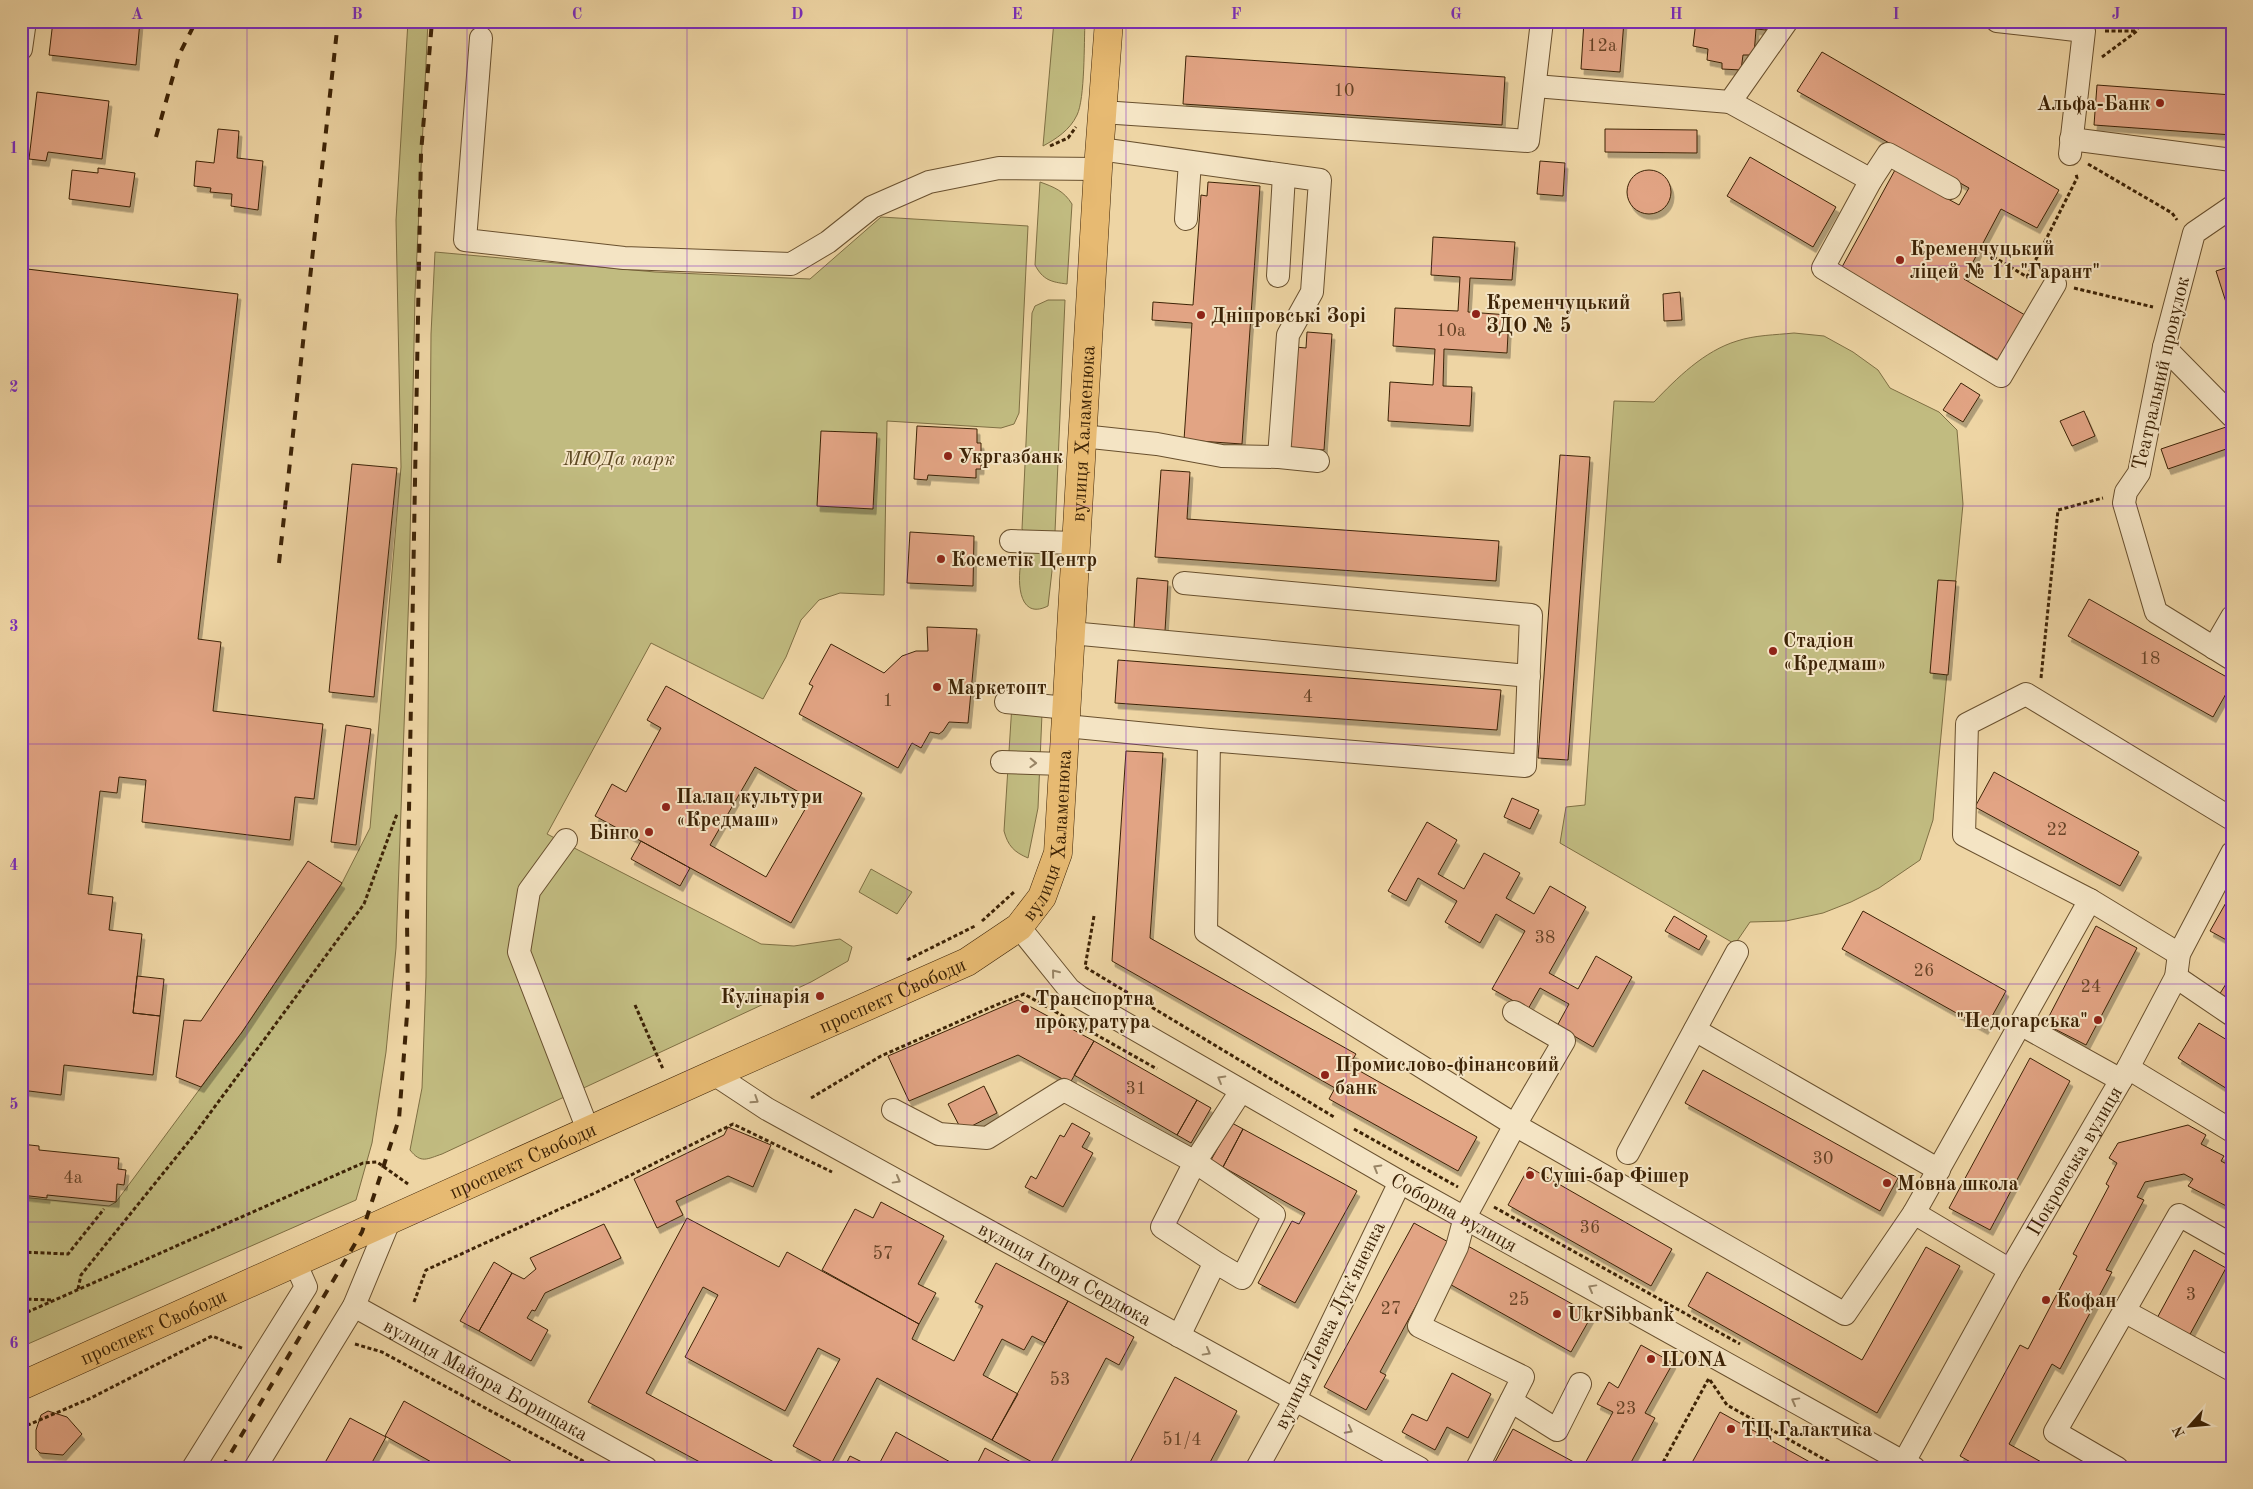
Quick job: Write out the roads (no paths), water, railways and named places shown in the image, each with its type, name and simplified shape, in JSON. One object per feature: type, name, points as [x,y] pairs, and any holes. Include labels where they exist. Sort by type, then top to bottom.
[{"type":"highway","name":"вулиця Халаменюка","points":[[1019,927],[1042,897],[1058,853],[1082,436],[1109,21]]},
{"type":"highway","name":"проспект Свободи","points":[[21,1386],[588,1130],[967,962],[1019,927]]},
{"type":"street","points":[[21,49],[25,21]]},
{"type":"street","points":[[1102,112],[1528,141],[1542,21]]},
{"type":"street","points":[[1730,102],[1787,21]]},
{"type":"street","points":[[1997,21],[2084,31],[2071,147],[2232,160]]},
{"type":"street","points":[[481,38],[465,240],[624,258],[791,264],[828,242],[872,207],[929,182],[999,168],[1099,159],[1190,162],[1320,180],[1312,292],[1288,336],[1279,457]]},
{"type":"street","points":[[1535,86],[1730,102],[1871,180]]},
{"type":"street","points":[[1950,188],[1888,154],[1871,180],[1823,268],[2001,376],[2056,284]]},
{"type":"street","points":[[1186,219],[1190,162]]},
{"type":"street","points":[[1278,276],[1284,175]]},
{"type":"street","name":"Театральний провулок","points":[[2223,653],[2156,612],[2124,503],[2126,492],[2139,473],[2164,347],[2194,233],[2232,207]]},
{"type":"street","points":[[2164,347],[2232,416]]},
{"type":"street","points":[[1082,436],[1164,438],[1222,456],[1279,457],[1318,461]]},
{"type":"street","points":[[1011,541],[1076,543]]},
{"type":"street","points":[[1006,702],[1066,717],[1209,740],[1524,766],[1531,615],[1184,583]]},
{"type":"street","points":[[2223,653],[2232,617]]},
{"type":"street","points":[[1071,633],[1528,676]]},
{"type":"street","points":[[2180,954],[2090,900],[1964,835],[1966,724],[2026,694],[2232,819]]},
{"type":"street","points":[[1209,740],[1206,932],[1515,1125],[1845,1314],[1914,1213],[2090,900]]},
{"type":"street","points":[[1002,762],[1063,764]]},
{"type":"street","points":[[566,840],[529,891],[519,952],[588,1130]]},
{"type":"street","name":"Покровська вулиця","points":[[1909,1465],[2010,1270],[2125,1074],[2176,977],[2180,954],[2232,854]]},
{"type":"street","name":"Соборна вулиця","points":[[1019,927],[1069,990],[1081,998],[1400,1182],[1909,1465]]},
{"type":"street","points":[[1628,1153],[1737,952]]},
{"type":"street","points":[[2176,977],[2232,1015]]},
{"type":"street","points":[[1477,1468],[1523,1378],[1419,1326],[1457,1247],[1465,1217],[1515,1125],[1564,1041],[1514,1012]]},
{"type":"street","points":[[2020,1024],[2125,1074],[2232,1131]]},
{"type":"street","points":[[1695,1030],[1939,1170]]},
{"type":"street","name":"вулиця Ігоря Сердюка","points":[[714,1074],[767,1108],[1294,1401],[1419,1468]]},
{"type":"street","points":[[893,1110],[939,1134],[987,1138],[1064,1090],[1195,1162],[1274,1215],[1242,1278],[1162,1228],[1195,1162],[1241,1091]]},
{"type":"street","name":"вулиця Левка Лукʼяненка","points":[[1257,1468],[1294,1401],[1400,1182]]},
{"type":"street","points":[[1914,1213],[2010,1270]]},
{"type":"street","points":[[2117,1468],[2055,1432],[2179,1215],[2232,1245]]},
{"type":"street","points":[[255,1468],[354,1306],[390,1219]]},
{"type":"street","points":[[193,1468],[306,1288],[295,1262]]},
{"type":"street","points":[[1179,1336],[1215,1262]]},
{"type":"street","name":"вулиця Майора Борищака","points":[[354,1306],[644,1467]]},
{"type":"street","points":[[2124,1311],[2232,1370]]},
{"type":"street","points":[[1511,1401],[1556,1430],[1580,1384]]},
{"type":"railway","points":[[156,137],[179,55],[196,21]]},
{"type":"railway","points":[[279,563],[338,21]]},
{"type":"railway","points":[[222,1468],[362,1232],[399,1119],[408,1002],[407,920],[421,153],[432,21]]},
{"type":"place","name":"Альфа-Банк","points":[[2160,103]]},
{"type":"place","name":"Кременчуцький ліцей № 11 \"Гарант\"","points":[[1900,260]]},
{"type":"place","name":"Кременчуцький ЗДО № 5","points":[[1476,314]]},
{"type":"place","name":"Дніпровські Зорі","points":[[1201,315]]},
{"type":"place","name":"Укргазбанк","points":[[948,456]]},
{"type":"place","name":"Косметік Центр","points":[[941,559]]},
{"type":"place","name":"Стадіон «Кредмаш»","points":[[1773,651]]},
{"type":"place","name":"Маркетопт","points":[[937,687]]},
{"type":"place","name":"Палац культури «Кредмаш»","points":[[666,807]]},
{"type":"place","name":"Бінго","points":[[649,832]]},
{"type":"place","name":"Кулінарія","points":[[820,996]]},
{"type":"place","name":"Транспортна прокуратура","points":[[1025,1009]]},
{"type":"place","name":"\"Недогарська\"","points":[[2098,1020]]},
{"type":"place","name":"Промислово-фінансовий банк","points":[[1325,1075]]},
{"type":"place","name":"Суші-бар Фішер","points":[[1530,1175]]},
{"type":"place","name":"Мовна школа","points":[[1887,1183]]},
{"type":"place","name":"Кофан","points":[[2046,1300]]},
{"type":"place","name":"UkrSibbank","points":[[1557,1314]]},
{"type":"place","name":"ILONA","points":[[1651,1359]]},
{"type":"place","name":"ТЦ Галактика","points":[[1731,1429]]},
{"type":"park label","name":"МЮДа парк","points":[[619,458]]}]
